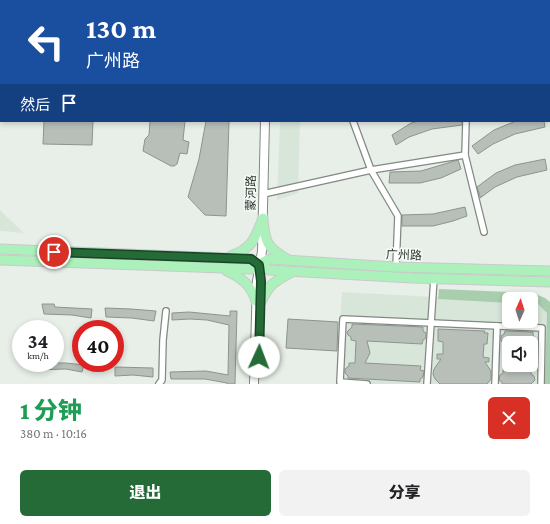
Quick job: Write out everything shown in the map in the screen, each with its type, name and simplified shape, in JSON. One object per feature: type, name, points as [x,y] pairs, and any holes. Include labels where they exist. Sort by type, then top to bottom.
[{"type":"main road","points":[[225,258],[248,248],[255,238],[263,218]]},
{"type":"main road","points":[[263,218],[265,239],[271,248],[290,260]]},
{"type":"main road","name":"广州路","points":[[3,249],[251,259],[269,270],[550,282]]},
{"type":"main road","name":"广州路","points":[[2,261],[251,270],[269,259],[396,267],[550,271]]},
{"type":"main road","points":[[526,270],[546,267],[550,264]]},
{"type":"main road","points":[[222,269],[239,276],[247,283],[259,301],[271,284],[293,271]]},
{"type":"main road","points":[[526,281],[550,290]]},
{"type":"street","name":"蒙河路","points":[[254,384],[261,281],[259,265],[262,251],[265,122]]},
{"type":"street","points":[[353,122],[371,170],[398,216],[396,267]]},
{"type":"street","points":[[466,122],[466,155],[484,232]]},
{"type":"street","points":[[263,194],[371,170],[466,155]]},
{"type":"street","points":[[428,384],[434,278]]},
{"type":"street","name":"蒙河路","points":[[259,301],[259,384]]},
{"type":"street","points":[[159,384],[162,380],[163,340],[166,311]]},
{"type":"street","points":[[367,384],[340,382],[343,319],[542,328],[541,384]]},
{"type":"street","points":[[495,384],[497,326]]},
{"type":"shaded area","points":[[280,122],[300,122],[298,193],[277,200]]},
{"type":"shaded area","points":[[0,210],[6,216],[24,233],[0,231]]},
{"type":"shaded area","points":[[342,292],[502,301],[502,328],[538,328],[538,303],[548,313],[548,384],[336,384]]},
{"type":"green space","points":[[439,289],[510,292],[502,292],[502,303],[438,299]]},
{"type":"green space","points":[[538,295],[550,302],[550,384],[545,384],[547,313],[538,304]]},
{"type":"building","points":[[44,122],[93,122],[92,145],[43,144]]},
{"type":"building","points":[[150,122],[185,122],[183,140],[189,142],[187,154],[180,153],[177,164],[171,166],[143,151],[145,139],[149,135]]},
{"type":"building","points":[[206,122],[229,122],[226,216],[205,215],[188,197],[199,159]]},
{"type":"building","points":[[462,122],[462,125],[432,129],[409,137],[396,145],[392,135],[411,123]]},
{"type":"building","points":[[514,122],[544,122],[545,127],[515,134],[493,144],[478,154],[472,146],[494,130]]},
{"type":"building","points":[[545,159],[547,170],[517,177],[495,187],[480,198],[477,187],[496,173],[515,165]]},
{"type":"building","points":[[458,160],[461,169],[441,178],[420,183],[389,183],[390,172],[421,171]]},
{"type":"building","points":[[465,207],[467,216],[453,221],[433,226],[402,226],[402,215],[433,214]]},
{"type":"building","points":[[42,304],[54,304],[55,307],[92,309],[91,318],[72,315],[44,314]]},
{"type":"building","points":[[105,308],[156,311],[154,321],[106,317]]},
{"type":"building","points":[[230,311],[237,311],[235,384],[227,384],[205,379],[171,379],[170,372],[206,371],[228,375],[229,325],[207,320],[172,320],[172,313],[189,312],[230,316]]},
{"type":"building","points":[[288,319],[338,322],[337,351],[286,348]]},
{"type":"building","points":[[352,324],[423,327],[423,331],[426,333],[426,338],[423,340],[422,344],[367,341],[370,353],[365,363],[421,366],[420,370],[424,371],[420,382],[348,378],[345,373],[345,369],[349,366],[349,363],[355,363],[356,341],[351,340],[351,337],[347,332],[352,327]]},
{"type":"building","points":[[438,329],[485,331],[484,333],[488,333],[487,344],[484,344],[483,357],[489,358],[489,362],[485,362],[491,371],[491,379],[487,384],[440,384],[435,379],[433,374],[434,369],[441,359],[437,359],[437,354],[443,354],[443,342],[438,341]]},
{"type":"building","points":[[505,331],[533,332],[534,336],[502,336],[502,342],[501,336]]},
{"type":"building","points":[[64,363],[72,364],[72,370],[64,369]]},
{"type":"building","points":[[124,367],[153,368],[153,377],[133,375],[115,376],[115,372],[124,372]]},
{"type":"building","points":[[531,372],[535,380],[531,384],[502,384],[499,380],[500,375],[503,373]]},
{"type":"route","points":[[54,252],[251,259],[259,265],[261,281],[259,357]]}]
